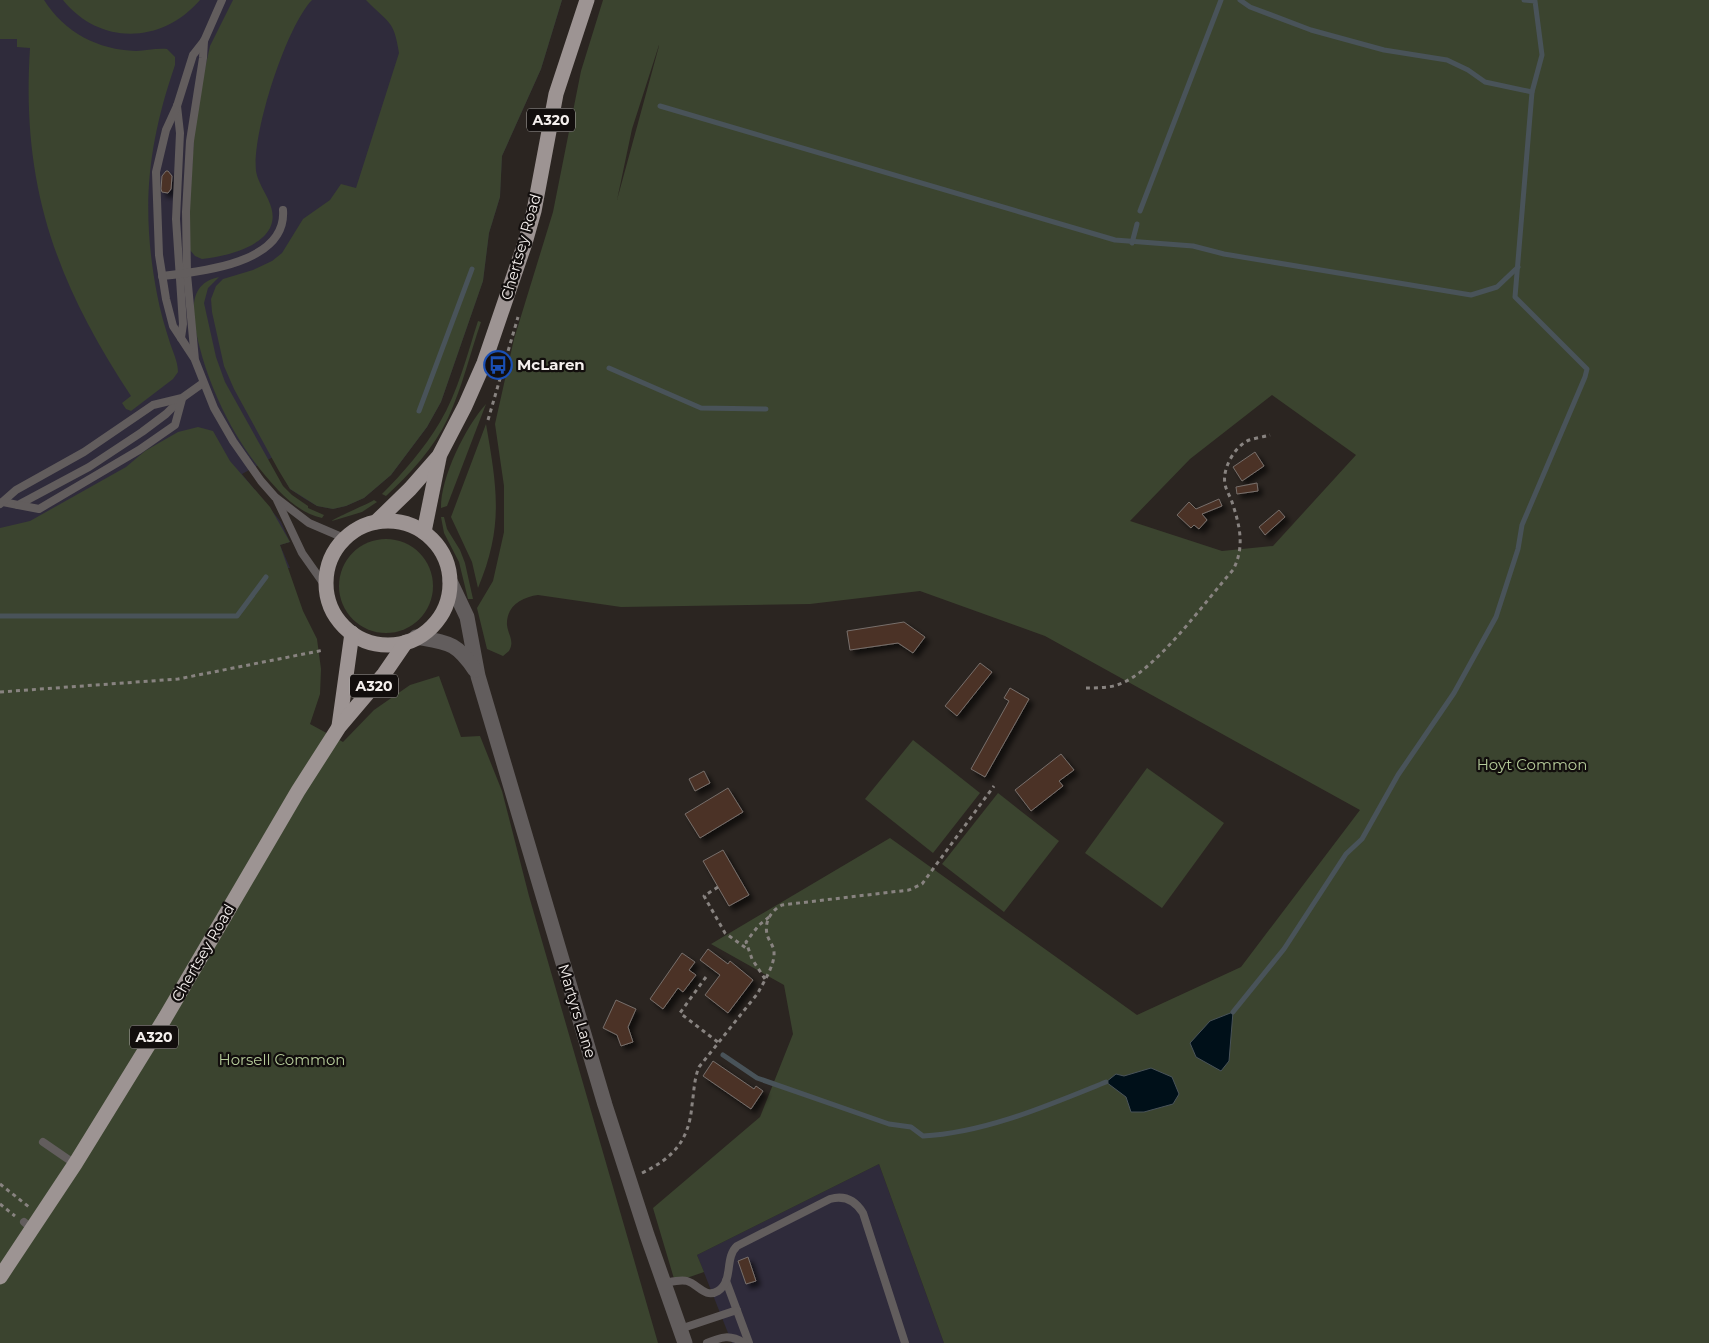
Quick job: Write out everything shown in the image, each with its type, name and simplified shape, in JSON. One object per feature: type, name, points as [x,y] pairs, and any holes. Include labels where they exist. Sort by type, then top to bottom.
[{"type":"main road","name":"Chertsey Road","points":[[376,522],[410,489],[439,456],[465,406],[484,363],[525,243],[534,211],[556,94],[587,0]]},
{"type":"main road","name":"Chertsey Road","points":[[424,532],[427,508],[439,456]]},
{"type":"main road","points":[[376,522],[404,522],[424,532],[437,544],[447,562],[450,582],[448,601],[438,619],[424,633],[411,640],[394,644],[372,642],[352,633],[337,618],[330,603],[326,587],[327,571],[332,556],[344,538],[362,526],[376,522]]},
{"type":"main road","name":"Chertsey Road","points":[[339,727],[352,633]]},
{"type":"main road","name":"Chertsey Road","points":[[0,1277],[28,1225],[75,1164],[165,1018],[298,790],[339,727],[411,640]]},
{"type":"street","name":"Martyrs Lane","points":[[450,582],[467,617],[478,676],[543,900],[629,1180],[683,1336]]},
{"type":"street","name":"Martyrs Lane","points":[[411,640],[451,644],[458,648],[478,676]]},
{"type":"lane","points":[[222,0],[204,41],[193,55],[177,106],[166,130],[156,172],[156,213],[162,276],[173,326],[195,360],[203,383],[233,441],[275,497],[302,553],[326,587]]},
{"type":"lane","points":[[195,360],[187,274],[186,220],[190,141],[204,58],[204,41]]},
{"type":"lane","points":[[177,106],[180,133],[176,219],[178,274],[183,324],[181,338]]},
{"type":"lane","points":[[162,276],[187,274],[252,256],[262,251],[278,236],[284,221],[284,210]]},
{"type":"lane","points":[[18,505],[89,467],[142,432],[203,383]]},
{"type":"lane","points":[[2,503],[16,490],[84,452],[153,405],[182,398]]},
{"type":"lane","points":[[2,503],[39,509],[139,450],[175,425],[182,398]]},
{"type":"lane","points":[[38,478],[46,491]]},
{"type":"lane","points":[[275,497],[309,523],[344,538]]},
{"type":"lane","points":[[43,1142],[75,1164]]},
{"type":"lane","points":[[664,1283],[686,1281],[706,1293],[715,1293],[722,1288],[726,1281],[730,1257],[737,1246],[830,1199],[844,1198],[856,1204],[863,1213],[905,1343]]},
{"type":"lane","points":[[726,1281],[749,1343]]},
{"type":"lane","points":[[683,1336],[737,1310]]},
{"type":"lane","points":[[707,1343],[722,1337],[731,1336],[744,1343]]},
{"type":"path","points":[[1086,688],[1118,685],[1134,677],[1157,658],[1232,570],[1238,560],[1242,538],[1224,483],[1227,467],[1231,457],[1247,441],[1270,435]]},
{"type":"path","points":[[0,692],[178,679],[324,650]]},
{"type":"path","points":[[746,948],[750,934],[769,917],[775,908],[782,905],[909,890],[922,884],[994,786]]},
{"type":"path","points":[[718,886],[704,896],[725,933],[746,948],[765,980]]},
{"type":"path","points":[[629,1180],[670,1157],[680,1145],[691,1118],[695,1076],[758,993],[765,980],[774,952],[767,933],[769,917]]},
{"type":"path","points":[[706,977],[680,1013],[719,1043]]},
{"type":"path","points":[[0,1184],[32,1210]]},
{"type":"path","points":[[0,1204],[28,1225]]},
{"type":"shaded area","points":[[0,0],[562,0],[541,69],[502,156],[500,197],[489,233],[483,281],[441,402],[427,427],[391,475],[364,498],[346,506],[333,509],[317,506],[290,489],[273,457],[242,474],[281,522],[290,542],[280,545],[290,568],[0,580]]},
{"type":"shaded area","points":[[1233,1012],[1229,1061],[1221,1071],[1196,1057],[1190,1043],[1210,1021]]},
{"type":"shaded area","points":[[1151,1068],[1172,1077],[1179,1094],[1173,1104],[1144,1112],[1131,1112],[1126,1097],[1106,1082],[1116,1074],[1124,1076]]},
{"type":"shaded area","points":[[879,1164],[944,1343],[732,1343],[697,1255]]},
{"type":"green space","points":[[0,0],[44,0],[61,21],[72,30],[95,43],[122,50],[167,49],[175,57],[175,65],[158,124],[153,151],[148,206],[149,234],[157,294],[178,372],[173,379],[131,411],[126,409],[122,403],[131,396],[82,313],[49,231],[38,189],[31,145],[29,98],[30,48],[17,47],[17,39],[0,39]]},
{"type":"green space","points":[[63,0],[200,0],[185,15],[168,25],[150,31],[131,34],[113,32],[95,26],[78,15]]},
{"type":"green space","points":[[233,0],[312,0],[302,14],[282,56],[259,132],[256,171],[271,206],[272,220],[270,228],[265,235],[249,247],[229,254],[202,259],[195,256],[190,250],[189,212],[196,109],[210,46]]},
{"type":"green space","points":[[366,0],[562,0],[541,69],[502,156],[500,197],[489,233],[483,281],[441,402],[427,427],[391,475],[364,498],[346,506],[333,509],[317,506],[290,489],[279,471],[234,389],[224,366],[211,299],[216,286],[223,279],[253,270],[272,261],[282,253],[303,219],[330,200],[341,184],[356,188],[399,53],[395,34],[389,22]]},
{"type":"green space","name":"Hoyt Common","points":[[603,0],[1709,0],[1709,1343],[944,1343],[879,1164],[697,1255],[704,1272],[675,1282],[653,1208],[760,1117],[793,1034],[784,985],[711,944],[890,838],[1137,1015],[1241,967],[1360,810],[1045,636],[920,591],[810,604],[621,607],[538,595],[521,600],[509,613],[507,625],[511,638],[511,647],[509,651],[503,656],[487,649],[477,608],[493,581],[504,532],[504,486],[495,424],[514,339],[553,212],[581,71]],"holes":[[[659,46],[617,200],[632,129]],[[1272,395],[1356,455],[1273,546],[1222,551],[1130,521],[1190,459]]]},
{"type":"green space","points":[[219,277],[208,288],[204,303],[216,357],[225,382],[283,486],[308,506],[308,508],[324,515],[322,518],[309,514],[293,504],[263,473],[237,436],[216,396],[201,353],[196,332],[194,306],[198,291],[203,285]]},
{"type":"green space","points":[[478,321],[481,322],[462,383],[448,418],[436,440],[404,479],[386,496],[382,494],[413,460],[440,422],[457,386]]},
{"type":"green space","points":[[486,404],[447,506],[441,508],[445,482],[456,453],[470,425]]},
{"type":"green space","points":[[486,424],[493,468],[496,507],[492,545],[478,588],[472,562],[451,517]]},
{"type":"green space","name":"Horsell Common","points":[[198,427],[213,431],[230,461],[270,507],[290,542],[280,545],[303,611],[317,639],[321,669],[320,694],[310,724],[343,742],[374,710],[410,685],[439,676],[461,737],[480,736],[502,791],[529,896],[658,1343],[0,1343],[0,528],[30,521],[126,467],[145,451],[178,432]]},
{"type":"green space","points":[[374,500],[377,502],[362,512],[332,521],[338,517]]},
{"type":"green space","points":[[441,517],[444,517],[447,529],[460,550],[473,599],[468,599],[459,562],[444,533]]},
{"type":"green space","points":[[386,539],[404,543],[419,553],[429,568],[433,586],[429,604],[419,619],[404,629],[386,633],[368,629],[353,619],[343,604],[339,586],[343,568],[353,553],[368,543]]},
{"type":"green space","points":[[913,740],[980,793],[933,853],[865,799]]},
{"type":"green space","points":[[1147,768],[1224,823],[1162,908],[1085,853]]},
{"type":"green space","points":[[998,793],[1059,841],[1004,912],[942,864]]},
{"type":"building","points":[[166,171],[172,176],[171,189],[168,193],[162,192],[161,189],[162,176]]},
{"type":"building","points":[[1255,452],[1264,466],[1242,481],[1233,467]]},
{"type":"building","points":[[1257,483],[1258,491],[1237,494],[1236,487]]},
{"type":"building","points":[[1219,499],[1222,506],[1202,514],[1207,520],[1199,529],[1194,525],[1191,528],[1177,515],[1189,502],[1196,509]]},
{"type":"building","points":[[1279,510],[1285,517],[1265,535],[1259,527]]},
{"type":"building","points":[[904,622],[925,637],[913,653],[898,643],[850,650],[847,631]]},
{"type":"building","points":[[980,663],[992,672],[957,716],[945,706]]},
{"type":"building","points":[[1010,688],[1029,699],[985,777],[971,769],[1009,701],[1004,698]]},
{"type":"building","points":[[1061,754],[1074,770],[1059,781],[1063,786],[1031,811],[1015,790]]},
{"type":"building","points":[[704,771],[710,783],[695,791],[689,779]]},
{"type":"building","points":[[728,788],[743,812],[700,838],[685,814]]},
{"type":"building","points":[[723,850],[749,895],[729,906],[703,861]]},
{"type":"building","points":[[708,949],[728,964],[730,961],[753,980],[728,1013],[705,995],[720,975],[700,960]]},
{"type":"building","points":[[682,953],[695,962],[689,970],[696,975],[683,992],[678,988],[663,1009],[650,999]]},
{"type":"building","points":[[616,1000],[636,1009],[628,1027],[633,1042],[621,1046],[617,1035],[603,1028]]},
{"type":"building","points":[[713,1061],[754,1089],[756,1086],[763,1091],[751,1109],[703,1076]]},
{"type":"building","points":[[748,1257],[756,1281],[746,1284],[738,1261]]},
{"type":"waterway","points":[[1140,211],[1221,0]]},
{"type":"waterway","points":[[1240,0],[1250,7],[1311,30],[1384,50],[1447,60],[1468,70],[1485,82],[1532,92]]},
{"type":"waterway","points":[[1233,1012],[1284,949],[1346,854],[1362,839],[1398,775],[1454,693],[1496,617],[1518,549],[1522,525],[1585,377],[1587,369],[1515,297],[1532,92],[1542,55],[1535,1],[1524,0]]},
{"type":"waterway","points":[[660,106],[1115,240],[1193,246],[1224,254],[1471,295],[1497,287],[1518,267]]},
{"type":"waterway","points":[[1132,243],[1137,224]]},
{"type":"waterway","points":[[419,411],[472,269]]},
{"type":"waterway","points":[[609,368],[701,408],[766,409]]},
{"type":"waterway","points":[[0,616],[237,616],[266,577]]},
{"type":"waterway","points":[[723,1055],[757,1078],[889,1124],[911,1127],[923,1136],[970,1130],[993,1124],[1106,1082]]},
{"type":"place","name":"McLaren","points":[[498,365]]}]
